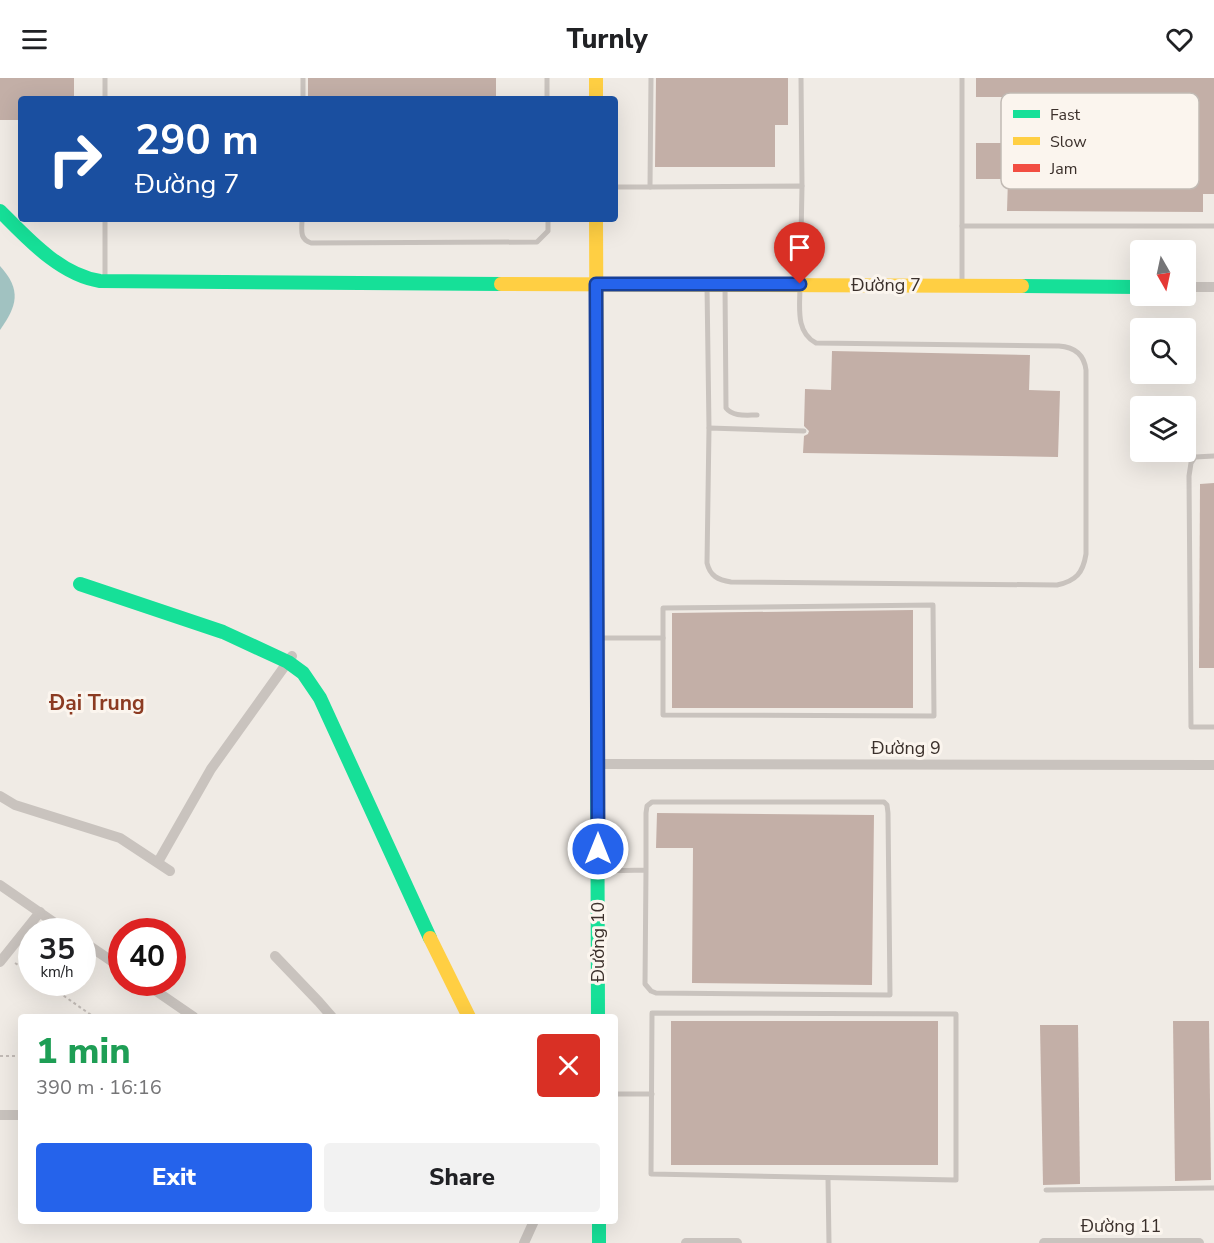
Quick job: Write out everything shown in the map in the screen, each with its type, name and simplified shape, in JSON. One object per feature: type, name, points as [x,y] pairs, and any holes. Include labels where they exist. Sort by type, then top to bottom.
[{"type":"street","points":[[596,78],[596,96]]},
{"type":"street","name":"Đường 7","points":[[0,211],[43,251],[91,280],[105,281],[1130,287]]},
{"type":"street","name":"Đường 10","points":[[596,222],[598,1014]]},
{"type":"street","points":[[1196,287],[1214,287]]},
{"type":"street","points":[[80,584],[223,632],[290,659],[303,673],[320,698],[403,882],[468,1014]]},
{"type":"street","points":[[158,862],[211,769],[290,659]]},
{"type":"street","name":"Đường 9","points":[[599,764],[1214,765]]},
{"type":"street","points":[[0,796],[15,805],[120,838],[170,871]]},
{"type":"street","points":[[0,885],[48,918]]},
{"type":"street","points":[[0,962],[40,912]]},
{"type":"street","points":[[274,956],[329,1014]]},
{"type":"street","points":[[163,996],[190,1014]]},
{"type":"street","points":[[0,1115],[18,1115]]},
{"type":"street","points":[[524,1243],[533,1224]]},
{"type":"street","points":[[599,1224],[599,1243]]},
{"type":"street","points":[[686,1243],[737,1243]]},
{"type":"street","name":"Đường 11","points":[[1044,1243],[1198,1243]]},
{"type":"lane","points":[[105,78],[105,96]]},
{"type":"lane","points":[[303,78],[303,96]]},
{"type":"lane","points":[[547,96],[548,78]]},
{"type":"lane","points":[[651,78],[651,187]]},
{"type":"lane","points":[[801,78],[801,238]]},
{"type":"lane","points":[[962,78],[962,285]]},
{"type":"lane","points":[[618,187],[802,186]]},
{"type":"lane","points":[[105,222],[105,281]]},
{"type":"lane","points":[[302,222],[302,237],[311,243],[406,243],[537,242],[548,231],[548,222]]},
{"type":"lane","points":[[962,226],[1214,226]]},
{"type":"lane","points":[[707,285],[709,428],[707,563],[714,576],[731,582],[1057,585],[1074,579],[1082,573],[1086,554],[1086,370],[1085,360],[1078,352],[1069,347],[1059,346],[816,343],[810,340],[800,326],[800,284]]},
{"type":"lane","points":[[725,285],[726,408],[730,413],[736,415],[757,415]]},
{"type":"lane","points":[[709,428],[804,431]]},
{"type":"lane","points":[[1214,456],[1195,457],[1191,463],[1189,476],[1191,727],[1214,727]]},
{"type":"lane","points":[[933,606],[934,716],[663,715],[663,638],[663,608],[933,606]]},
{"type":"lane","points":[[598,638],[663,638]]},
{"type":"lane","points":[[652,802],[884,802],[888,813],[890,995],[656,993],[651,991],[645,984],[646,870],[646,813],[647,806],[652,802]]},
{"type":"lane","points":[[598,871],[646,870]]},
{"type":"lane","points":[[652,1013],[956,1014],[956,1180],[828,1179],[651,1174],[652,1013]]},
{"type":"lane","points":[[618,1094],[652,1094]]},
{"type":"lane","points":[[828,1179],[828,1243]]},
{"type":"lane","points":[[1046,1190],[1214,1188]]},
{"type":"path","points":[[64,996],[90,1014]]},
{"type":"path","points":[[0,1056],[18,1056]]},
{"type":"water","points":[[0,266],[12,283],[15,298],[10,313],[0,330]]},
{"type":"building","points":[[0,78],[74,78],[74,96],[18,96],[18,120],[0,120]]},
{"type":"building","points":[[308,78],[496,78],[496,96],[308,96]]},
{"type":"building","points":[[656,78],[788,78],[788,125],[775,125],[775,167],[655,167]]},
{"type":"building","points":[[976,78],[1214,78],[1214,194],[1203,194],[1203,212],[1007,211],[1008,189],[1199,189],[1199,93],[1001,93],[1001,97],[976,97]]},
{"type":"building","points":[[976,143],[1001,143],[1001,179],[976,179]]},
{"type":"building","points":[[832,351],[1030,355],[1029,390],[1060,391],[1058,457],[803,453],[804,436],[809,431],[804,426],[805,389],[831,390]]},
{"type":"building","points":[[1214,483],[1214,668],[1199,668],[1200,484]]},
{"type":"building","points":[[913,610],[913,708],[672,708],[672,613]]},
{"type":"building","points":[[657,813],[874,815],[872,985],[692,983],[693,848],[656,848]]},
{"type":"building","points":[[671,1021],[938,1021],[938,1165],[671,1165]]},
{"type":"building","points":[[1173,1021],[1209,1021],[1211,1180],[1175,1181]]},
{"type":"building","points":[[1040,1025],[1078,1025],[1080,1184],[1043,1185]]},
{"type":"traffic: fast","points":[[0,211],[45,254],[71,271],[100,281],[501,284]]},
{"type":"traffic: fast","points":[[1022,286],[1130,287]]},
{"type":"traffic: fast","points":[[80,584],[223,632],[288,662],[303,673],[320,698],[430,938]]},
{"type":"traffic: fast","points":[[597,699],[598,1014]]},
{"type":"traffic: fast","points":[[599,1224],[599,1243]]},
{"type":"traffic: slow","points":[[596,78],[596,96]]},
{"type":"traffic: slow","points":[[596,222],[597,452]]},
{"type":"traffic: slow","points":[[501,284],[1022,286]]},
{"type":"traffic: slow","points":[[430,938],[468,1014]]},
{"type":"traffic: jam","points":[[597,452],[597,699]]},
{"type":"district","name":"Đại Trung","points":[[97,703]]},
{"type":"route","points":[[598,849],[596,284],[800,284]]}]
